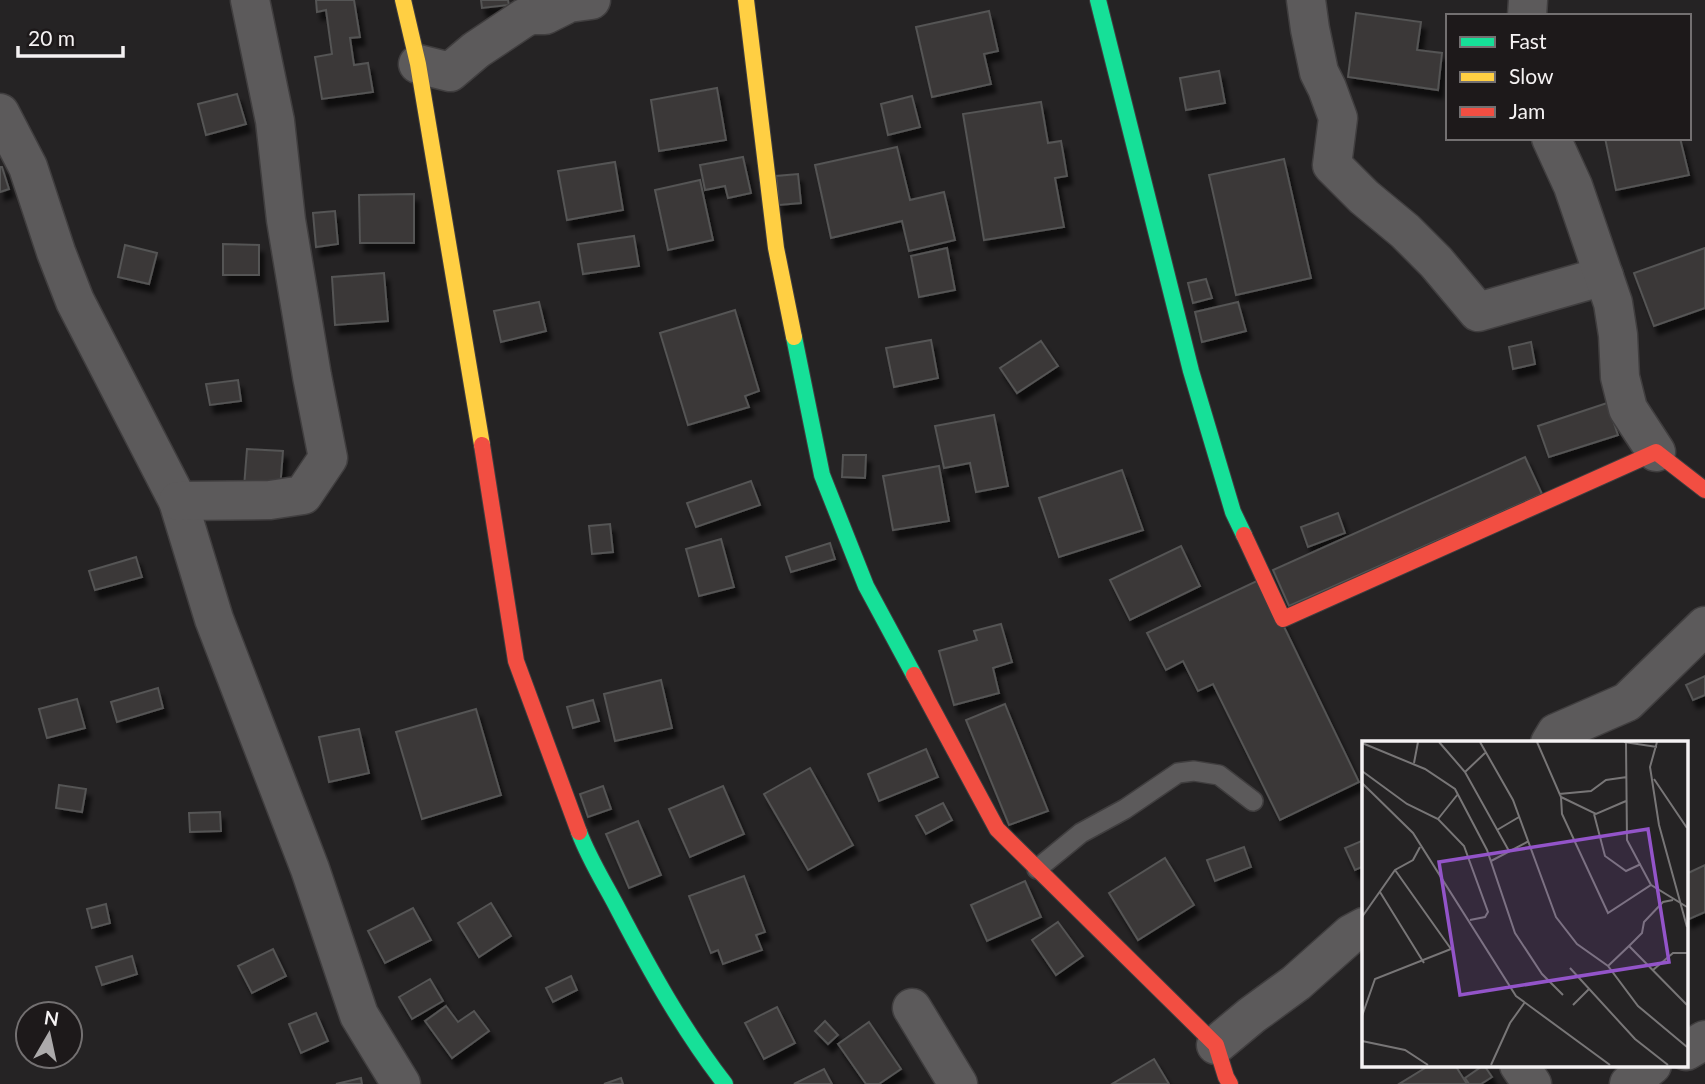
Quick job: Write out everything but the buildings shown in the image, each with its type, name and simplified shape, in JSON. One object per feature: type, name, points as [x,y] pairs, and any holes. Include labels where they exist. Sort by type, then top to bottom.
[{"type":"street","points":[[178,501],[270,500],[303,495],[328,458],[286,220],[275,121],[250,0]]},
{"type":"street","points":[[403,0],[418,64],[516,661],[581,838],[678,1018],[725,1084]]},
{"type":"street","points":[[746,0],[776,248],[822,475],[866,586],[997,829],[1216,1045],[1230,1084]]},
{"type":"street","points":[[1098,0],[1191,372],[1225,487],[1233,512],[1283,619],[1656,452]]},
{"type":"street","points":[[1306,0],[1319,72],[1338,118],[1332,165],[1436,262],[1478,313],[1604,276]]},
{"type":"street","points":[[418,64],[450,72],[476,50],[524,18],[545,15],[576,1]]},
{"type":"street","points":[[0,113],[28,167],[75,301],[178,501],[214,619],[310,869],[359,1016],[401,1084]]},
{"type":"street","points":[[1552,140],[1573,186],[1613,303],[1620,377],[1628,409],[1656,452],[1705,490]]},
{"type":"street","points":[[1551,741],[1556,733],[1627,702],[1705,626]]},
{"type":"street","points":[[1216,1045],[1362,928]]},
{"type":"street","points":[[912,1008],[958,1084]]},
{"type":"street","points":[[1688,1050],[1705,1040]]},
{"type":"street","points":[[1520,1066],[1532,1084]]},
{"type":"street","points":[[1629,1084],[1651,1066]]},
{"type":"lane","points":[[1037,869],[1080,833],[1125,809],[1178,773],[1194,771],[1219,775],[1253,801]]},
{"type":"traffic: fast","points":[[1098,0],[1191,371],[1233,512],[1244,535]]},
{"type":"traffic: fast","points":[[794,337],[822,475],[866,586],[914,675]]},
{"type":"traffic: fast","points":[[579,832],[592,862],[655,977],[681,1021],[725,1084]]},
{"type":"traffic: slow","points":[[403,0],[418,64],[482,445]]},
{"type":"traffic: slow","points":[[746,0],[776,248],[794,337]]},
{"type":"traffic: jam","points":[[482,445],[516,661],[579,832]]},
{"type":"traffic: jam","points":[[1244,535],[1283,619],[1656,452],[1705,490]]},
{"type":"traffic: jam","points":[[914,675],[997,829],[1216,1045],[1230,1084]]}]
